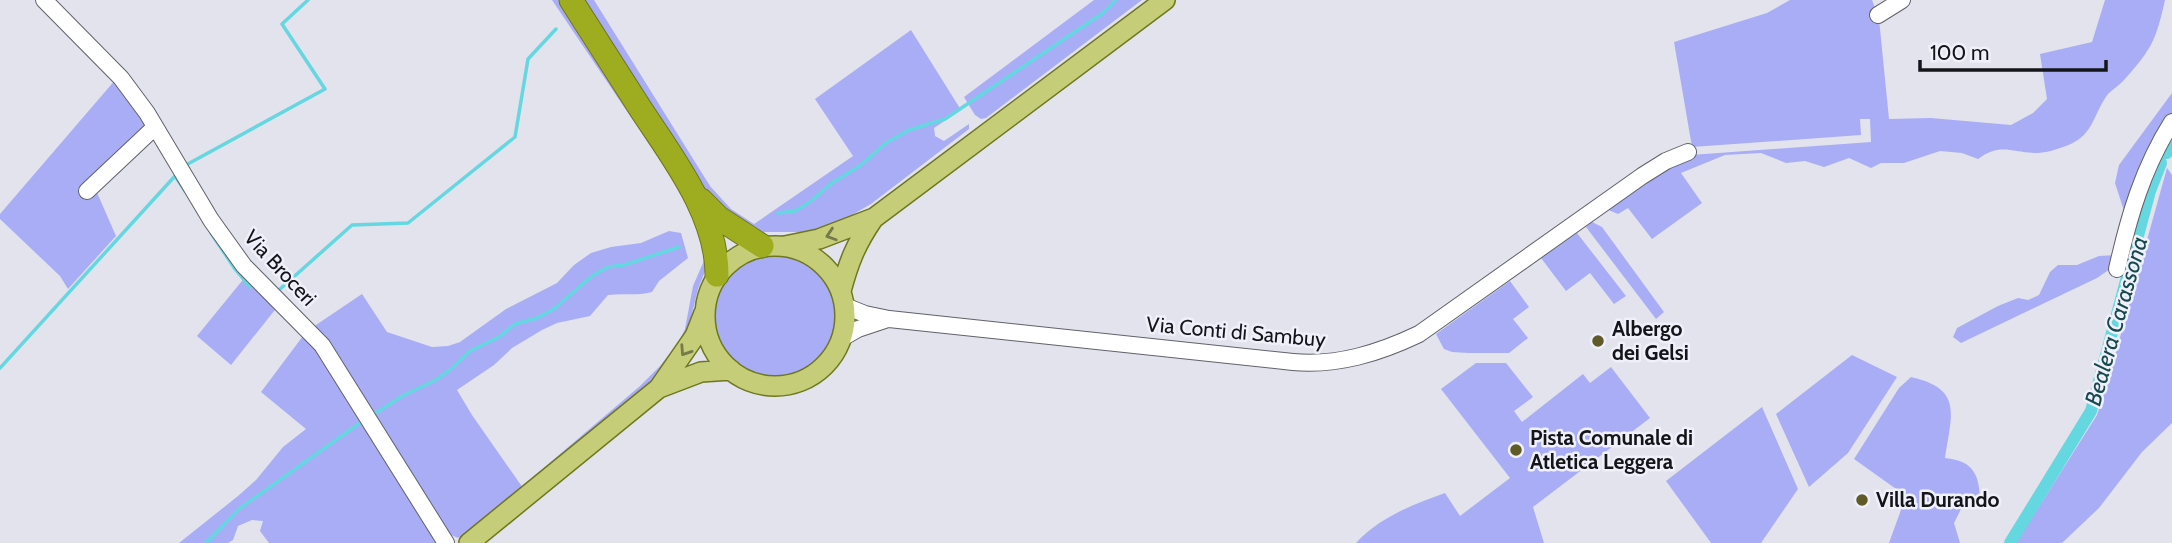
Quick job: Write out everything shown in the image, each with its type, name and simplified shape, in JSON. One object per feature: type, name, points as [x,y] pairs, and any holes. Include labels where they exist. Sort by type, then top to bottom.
[{"type":"highway","points":[[571,0],[691,189],[712,239],[717,257],[717,275]]},
{"type":"highway","points":[[691,189],[719,218],[762,246]]},
{"type":"main road","points":[[469,543],[659,388],[695,336],[705,312],[710,289],[717,275],[730,261],[762,246],[785,246],[819,239],[874,218],[1165,0]]},
{"type":"main road","points":[[705,312],[708,337],[713,348],[731,370],[745,379],[768,386],[793,384],[807,379],[828,362],[842,338],[846,321],[843,298],[849,259],[858,240],[874,218]]},
{"type":"main road","points":[[785,246],[803,251],[817,259],[831,272],[843,298]]},
{"type":"main road","points":[[659,388],[701,372],[731,370]]},
{"type":"street","name":"Via Broceri","points":[[44,0],[121,78],[231,249],[257,280],[322,345],[446,543]]},
{"type":"street","points":[[1878,15],[1902,0]]},
{"type":"street","points":[[2117,269],[2137,193],[2155,151],[2172,122]]},
{"type":"street","points":[[87,191],[155,127]]},
{"type":"street","name":"Via Conti di Sambuy","points":[[843,298],[865,314],[889,319],[1293,362],[1346,360],[1382,351],[1419,334],[1642,176],[1666,161],[1688,152]]},
{"type":"street","name":"Via Conti di Sambuy","points":[[842,338],[873,323],[889,319]]},
{"type":"shaded area","points":[[552,0],[562,0],[686,193],[701,223],[711,256],[698,289],[686,338],[658,376],[534,480],[533,477],[640,386],[678,343],[685,329],[693,286],[706,256],[702,235],[682,193]]},
{"type":"shaded area","points":[[582,0],[594,0],[710,186],[731,209],[754,224],[853,156],[815,99],[911,30],[961,110],[934,128],[935,136],[944,141],[969,124],[969,129],[871,204],[838,223],[807,232],[759,232],[742,226],[704,189]]},
{"type":"shaded area","points":[[1094,0],[1142,0],[986,118],[981,119],[975,115],[964,97]]},
{"type":"shaded area","points":[[1790,0],[1872,0],[1879,19],[1889,119],[1931,118],[2011,125],[2033,113],[2047,99],[2040,54],[2092,42],[2105,0],[2165,0],[2152,43],[2141,60],[2108,94],[2086,133],[2071,144],[2047,152],[1999,150],[1978,159],[1962,153],[1940,151],[1904,163],[1881,163],[1871,168],[1849,158],[1824,167],[1805,161],[1786,163],[1761,153],[1725,155],[1681,173],[1702,203],[1652,239],[1628,208],[1618,214],[1606,209],[1651,176],[1691,155],[1871,142],[1870,119],[1860,119],[1861,135],[1692,147],[1674,42],[1767,13]]},
{"type":"shaded area","points":[[116,79],[148,127],[95,188],[116,236],[68,289],[60,276],[0,219],[0,214]]},
{"type":"shaded area","points":[[2172,93],[2172,114],[2126,217],[2115,183],[2119,165]]},
{"type":"shaded area","points":[[2167,168],[2172,175],[2172,423],[2142,452],[2099,508],[2062,543],[2016,543],[2097,415]]},
{"type":"shaded area","points":[[1592,222],[1602,227],[1664,312],[1656,319],[1586,227]]},
{"type":"shaded area","points":[[669,231],[681,233],[688,258],[659,281],[652,292],[608,295],[590,316],[557,323],[542,330],[512,348],[494,365],[457,390],[523,488],[464,535],[458,538],[444,532],[313,327],[362,294],[387,332],[432,347],[448,346],[460,342],[506,309],[557,283],[574,265],[591,253],[641,243]]},
{"type":"shaded area","points":[[1577,233],[1626,296],[1614,304],[1590,273],[1566,291],[1541,258]]},
{"type":"shaded area","points":[[775,255],[798,260],[818,273],[831,293],[836,316],[831,339],[818,359],[798,372],[775,377],[752,372],[732,359],[719,339],[714,316],[719,293],[732,273],[752,260]]},
{"type":"shaded area","points":[[2117,255],[2110,269],[2097,278],[1961,343],[1953,337],[1957,328],[1998,306],[2018,298],[2028,300],[2039,295],[2050,272],[2058,265],[2077,265],[2099,256]]},
{"type":"shaded area","points":[[246,276],[278,306],[231,365],[197,336]]},
{"type":"shaded area","points":[[1510,281],[1529,307],[1513,319],[1528,338],[1509,353],[1468,353],[1444,349],[1436,334]]},
{"type":"shaded area","points":[[306,332],[437,543],[269,543],[260,531],[263,521],[252,520],[238,526],[233,540],[228,543],[179,543],[256,480],[283,447],[306,429],[261,392]]},
{"type":"shaded area","points":[[1852,355],[1897,377],[1848,453],[1809,487],[1776,414]]},
{"type":"shaded area","name":"Pista Comunale di Atletica Leggera","points":[[1476,363],[1506,363],[1533,397],[1514,411],[1522,422],[1583,374],[1590,383],[1611,367],[1650,418],[1533,507],[1544,543],[1356,543],[1386,519],[1445,493],[1460,516],[1510,478],[1441,389]]},
{"type":"shaded area","points":[[1911,377],[1928,382],[1947,397],[1951,417],[1945,458],[1969,466],[1977,478],[1980,504],[1961,509],[1954,523],[1960,543],[1889,543],[1906,496],[1854,459],[1899,388]]},
{"type":"shaded area","points":[[1762,407],[1798,489],[1761,543],[1711,543],[1666,481]]},
{"type":"waterway","points":[[186,165],[325,89],[282,24],[308,0]]},
{"type":"waterway","points":[[778,213],[795,211],[810,202],[886,143],[909,130],[945,119],[1103,13],[1116,0]]},
{"type":"waterway","points":[[279,290],[352,225],[408,223],[515,137],[528,59],[556,29]]},
{"type":"waterway","points":[[2167,153],[2172,146]]},
{"type":"waterway","name":"Bealera Carassona","points":[[2010,543],[2091,411],[2150,191],[2161,163]]},
{"type":"waterway","points":[[0,368],[175,176],[185,191]]},
{"type":"waterway","points":[[211,233],[250,287]]},
{"type":"waterway","points":[[371,416],[404,395],[434,381],[470,351],[499,337],[515,324],[537,318],[554,309],[592,276],[608,267],[624,265],[679,247]]},
{"type":"waterway","points":[[206,543],[239,509],[364,420]]},
{"type":"place","name":"Albergo dei Gelsi","points":[[1598,341]]},
{"type":"place","name":"Pista Comunale di Atletica Leggera","points":[[1516,450]]},
{"type":"place","name":"Villa Durando","points":[[1862,500]]}]
